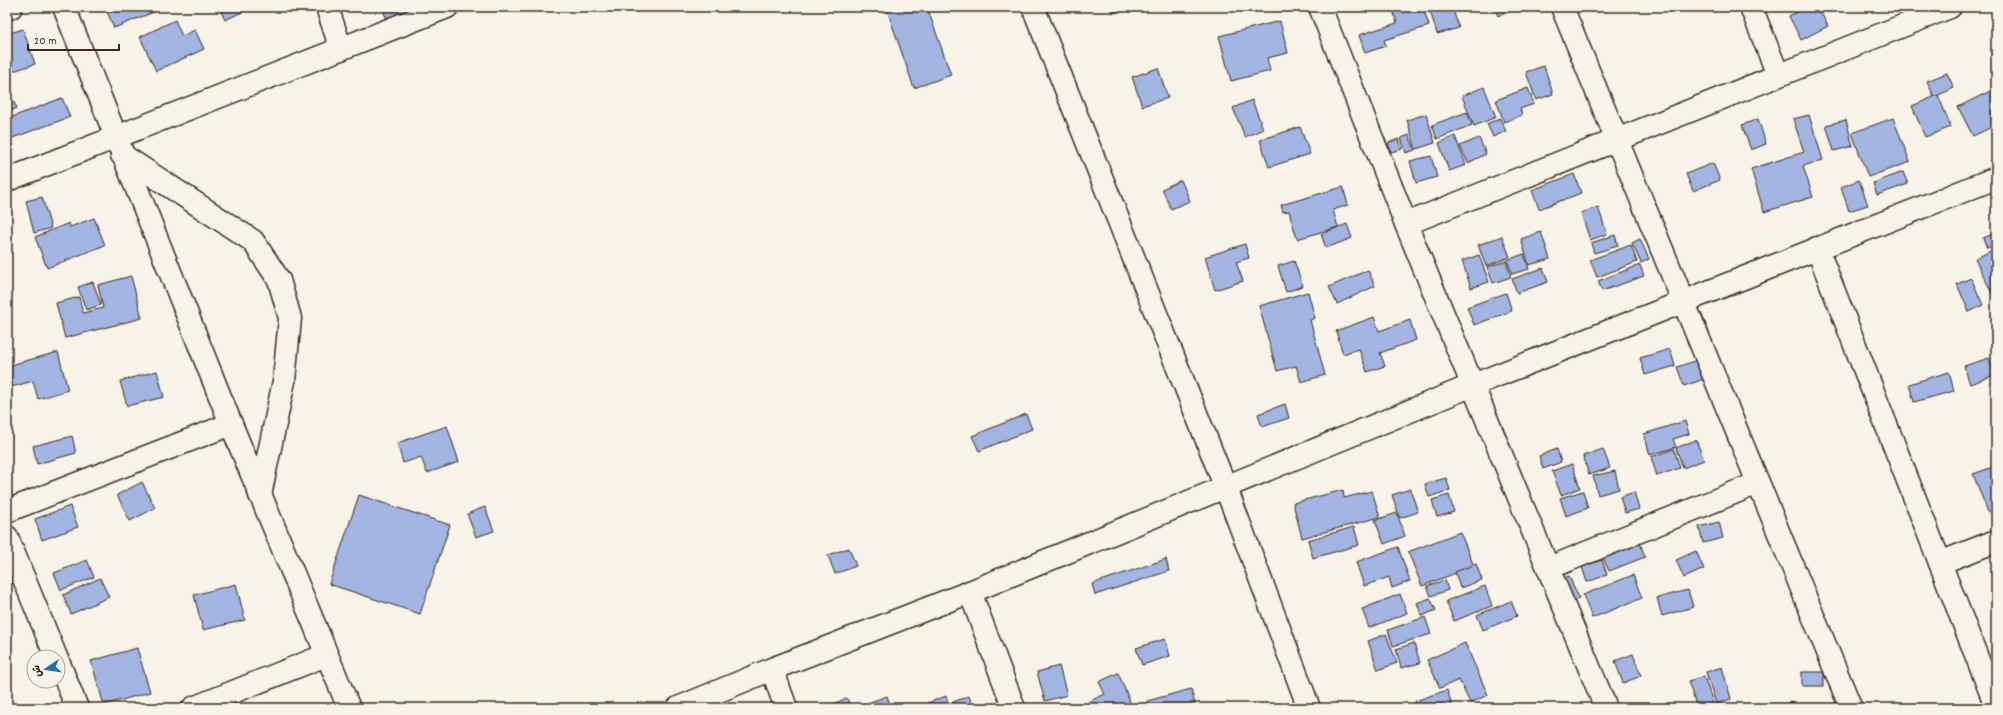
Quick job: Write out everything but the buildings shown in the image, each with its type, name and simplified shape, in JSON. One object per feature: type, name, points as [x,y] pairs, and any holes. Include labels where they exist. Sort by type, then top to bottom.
[{"type":"street","points":[[7,9],[11,7]]},
{"type":"street","points":[[64,7],[231,424],[349,708]]},
{"type":"street","points":[[327,7],[341,49]]},
{"type":"street","points":[[7,180],[119,146],[341,49],[447,7]]},
{"type":"street","points":[[1033,7],[1226,488],[1309,708]]},
{"type":"street","points":[[1320,7],[1406,224],[1606,708]]},
{"type":"street","points":[[1562,7],[1851,708]]},
{"type":"street","points":[[1751,7],[1778,75]]},
{"type":"street","points":[[1406,224],[1950,7]]},
{"type":"street","points":[[119,146],[253,241],[278,280],[290,318],[284,381],[260,495]]},
{"type":"street","points":[[678,708],[1226,488],[1473,385],[1996,178]]},
{"type":"street","points":[[1817,248],[1996,706]]},
{"type":"street","points":[[7,511],[231,424]]},
{"type":"street","points":[[1549,568],[1758,483]]},
{"type":"street","points":[[7,537],[53,649]]},
{"type":"street","points":[[1940,563],[1996,541]]},
{"type":"street","points":[[970,592],[1014,708]]},
{"type":"street","points":[[193,708],[326,655]]},
{"type":"street","points":[[772,669],[786,708]]},
{"type":"street","points":[[66,681],[77,708]]}]
